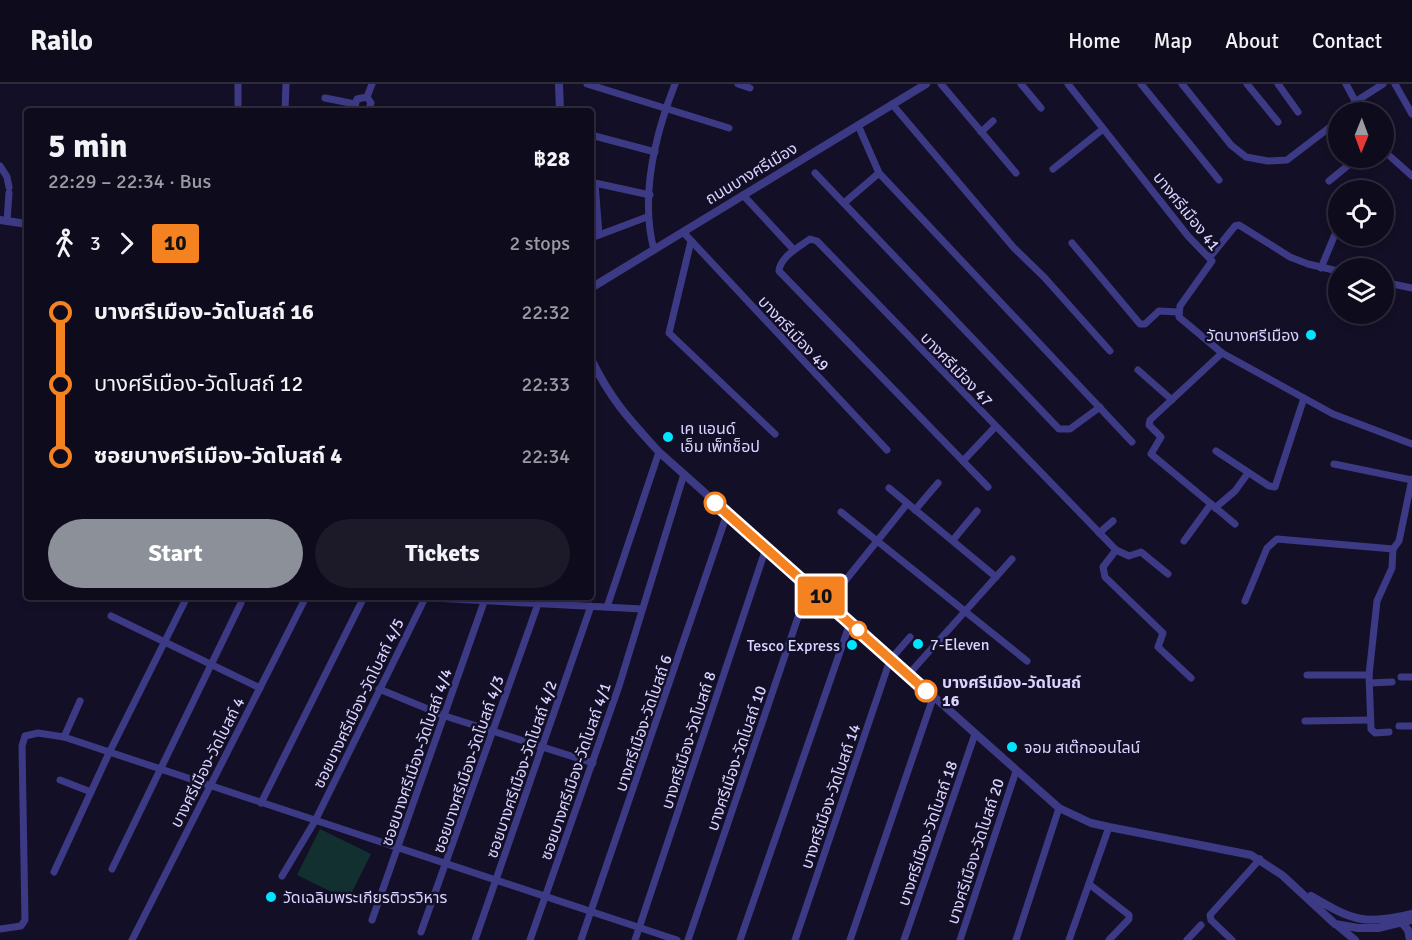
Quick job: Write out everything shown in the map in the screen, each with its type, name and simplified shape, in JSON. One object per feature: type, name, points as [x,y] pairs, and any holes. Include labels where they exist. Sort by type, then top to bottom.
[{"type":"street","points":[[238,84],[238,108]]},
{"type":"street","points":[[285,108],[286,84]]},
{"type":"street","points":[[367,97],[372,84]]},
{"type":"street","points":[[559,84],[560,108]]},
{"type":"street","points":[[587,84],[729,128]]},
{"type":"street","points":[[654,250],[647,217],[655,152],[665,109],[675,84]]},
{"type":"street","points":[[738,84],[750,88]]},
{"type":"street","name":"ถนนบางศรีเมือง","points":[[594,286],[858,126],[892,104],[911,88],[926,84]]},
{"type":"street","points":[[941,84],[1016,173]]},
{"type":"street","points":[[1021,84],[1041,108]]},
{"type":"street","name":"บางศรีเมือง 41","points":[[1068,84],[1188,236],[1210,258],[1211,264],[1178,312]]},
{"type":"street","points":[[1141,84],[1219,180]]},
{"type":"street","points":[[1182,84],[1231,145],[1246,157],[1268,161],[1287,160],[1328,129]]},
{"type":"street","points":[[1248,84],[1278,122]]},
{"type":"street","points":[[1278,84],[1298,112]]},
{"type":"street","points":[[1346,84],[1355,102]]},
{"type":"street","points":[[1363,102],[1383,84]]},
{"type":"street","points":[[1395,84],[1412,114]]},
{"type":"street","points":[[357,108],[358,98],[367,97]]},
{"type":"street","points":[[367,97],[371,103],[369,108]]},
{"type":"street","points":[[325,98],[354,108]]},
{"type":"street","points":[[892,104],[1014,248],[1044,277],[1110,351]]},
{"type":"street","points":[[981,132],[993,122]]},
{"type":"street","points":[[858,126],[879,173],[1132,441]]},
{"type":"street","points":[[1053,169],[1103,129]]},
{"type":"street","points":[[594,136],[655,152]]},
{"type":"street","points":[[1394,160],[1412,176]]},
{"type":"street","points":[[0,166],[9,190],[4,220],[24,223]]},
{"type":"street","points":[[1330,180],[1345,168]]},
{"type":"street","points":[[816,173],[1059,429],[1070,429],[1100,407]]},
{"type":"street","points":[[844,203],[879,173]]},
{"type":"street","points":[[599,235],[595,183],[650,195]]},
{"type":"street","points":[[743,195],[794,250],[778,268],[915,414],[988,487]]},
{"type":"street","points":[[594,237],[647,217]]},
{"type":"street","points":[[1210,258],[1234,226],[1239,225],[1290,256],[1328,269]]},
{"type":"street","name":"บางศรีเมือง 49","points":[[683,232],[887,450]]},
{"type":"street","name":"บางศรีเมือง 47","points":[[794,250],[810,239],[817,242],[995,428],[1116,550]]},
{"type":"street","points":[[692,241],[669,333],[775,434]]},
{"type":"street","points":[[1072,243],[1140,324],[1145,324],[1159,311],[1178,312],[1179,317],[1190,329],[1222,353],[1346,420],[1412,444]]},
{"type":"street","points":[[1321,268],[1330,246]]},
{"type":"street","points":[[1394,284],[1412,288]]},
{"type":"street","points":[[1222,353],[1149,422],[1161,437],[1151,454],[1235,524]]},
{"type":"street","points":[[594,365],[610,396],[622,413],[659,452],[890,660],[1059,808],[1109,827],[1227,849],[1260,859],[1297,888],[1355,940]]},
{"type":"street","points":[[1138,370],[1172,400]]},
{"type":"street","points":[[1216,451],[1269,486],[1275,486],[1304,398]]},
{"type":"street","points":[[963,461],[995,428]]},
{"type":"street","points":[[607,607],[659,452]]},
{"type":"street","points":[[1334,464],[1412,479],[1399,541],[1393,549],[1392,568],[1377,601],[1370,679],[1370,720],[1373,732],[1389,732]]},
{"type":"street","points":[[1184,541],[1213,506],[1235,491],[1248,472]]},
{"type":"street","points":[[454,600],[642,609],[684,474]]},
{"type":"street","points":[[915,510],[938,483]]},
{"type":"street","points":[[889,488],[996,577]]},
{"type":"street","points":[[828,602],[907,504]]},
{"type":"street","points":[[953,540],[976,511]]},
{"type":"street","points":[[841,512],[1027,661]]},
{"type":"street","name":"บางศรีเมือง-วัดโบสถ์ 6","points":[[581,940],[727,514]]},
{"type":"street","points":[[1099,533],[1113,520]]},
{"type":"street","points":[[1245,601],[1267,548],[1277,538],[1393,549]]},
{"type":"street","name":"บางศรีเมือง-วัดโบสถ์ 8","points":[[635,940],[766,548]]},
{"type":"street","points":[[1168,574],[1141,552],[1129,556],[1116,550],[1103,567],[1105,577],[1163,633],[1158,647],[1191,678]]},
{"type":"street","points":[[908,675],[1012,559]]},
{"type":"street","name":"บางศรีเมือง-วัดโบสถ์ 10","points":[[688,940],[809,585]]},
{"type":"street","name":"บางศรีเมือง-วัดโบสถ์ 4","points":[[132,940],[304,600]]},
{"type":"street","points":[[261,803],[362,600]]},
{"type":"street","name":"ซอยบางศรีเมือง-วัดโบสถ์ 4/5","points":[[282,876],[315,821],[424,600]]},
{"type":"street","points":[[54,872],[109,753],[185,601]]},
{"type":"street","name":"ซอยบางศรีเมือง-วัดโบสถ์ 4/4","points":[[372,920],[399,849],[484,602]]},
{"type":"street","points":[[112,869],[241,603]]},
{"type":"street","name":"ซอยบางศรีเมือง-วัดโบสถ์ 4/3","points":[[421,932],[538,604]]},
{"type":"street","name":"ซอยบางศรีเมือง-วัดโบสถ์ 4/2","points":[[475,940],[591,606]]},
{"type":"street","name":"ซอยบางศรีเมือง-วัดโบสถ์ 4/1","points":[[530,940],[593,763],[642,609]]},
{"type":"street","points":[[111,616],[210,666],[260,688]]},
{"type":"street","points":[[740,940],[850,623]]},
{"type":"street","points":[[890,660],[910,637]]},
{"type":"street","name":"บางศรีเมือง-วัดโบสถ์ 14","points":[[795,940],[890,660]]},
{"type":"street","points":[[1306,675],[1392,682]]},
{"type":"street","points":[[1401,677],[1412,677]]},
{"type":"street","points":[[379,689],[445,716],[593,763]]},
{"type":"street","points":[[850,940],[933,698]]},
{"type":"street","points":[[64,737],[80,701]]},
{"type":"street","points":[[1305,721],[1370,720]]},
{"type":"street","points":[[1399,726],[1412,726]]},
{"type":"street","points":[[0,929],[21,926],[25,920],[23,739],[30,733],[64,737],[677,940]]},
{"type":"street","name":"บางศรีเมือง-วัดโบสถ์ 18","points":[[904,940],[975,734]]},
{"type":"street","name":"บางศรีเมือง-วัดโบสถ์ 20","points":[[960,940],[1016,771]]},
{"type":"street","points":[[60,780],[91,792]]},
{"type":"street","points":[[1016,940],[1059,808]]},
{"type":"street","points":[[1069,940],[1109,827]]},
{"type":"street","points":[[1232,940],[1211,920],[1210,915],[1260,859]]},
{"type":"street","points":[[1089,884],[1129,915],[1129,919],[1109,940]]},
{"type":"street","points":[[1297,888],[1344,915],[1357,919],[1376,921],[1412,914]]},
{"type":"street","points":[[1335,924],[1358,928],[1412,920]]},
{"type":"street","points":[[1402,923],[1408,930],[1410,940]]},
{"type":"street","points":[[1187,940],[1201,925]]},
{"type":"green space","points":[[320,829],[371,854],[348,900],[297,875]]},
{"type":"bus line","name":"10","points":[[715,503],[926,691]]},
{"type":"place","name":"วัดบางศรีเมือง","points":[[1311,335]]},
{"type":"place","name":"เค แอนด์ เอ็ม เพ็ทช็อป","points":[[668,437]]},
{"type":"place","name":"7-Eleven","points":[[918,644]]},
{"type":"place","name":"Tesco Express","points":[[852,645]]},
{"type":"place","name":"บางศรีเมือง-วัดโบสถ์ 16","points":[[926,691]]},
{"type":"place","name":"จอม สเต๊กออนไลน์","points":[[1012,747]]},
{"type":"place","name":"วัดเฉลิมพระเกียรติวรวิหาร","points":[[271,897]]}]
